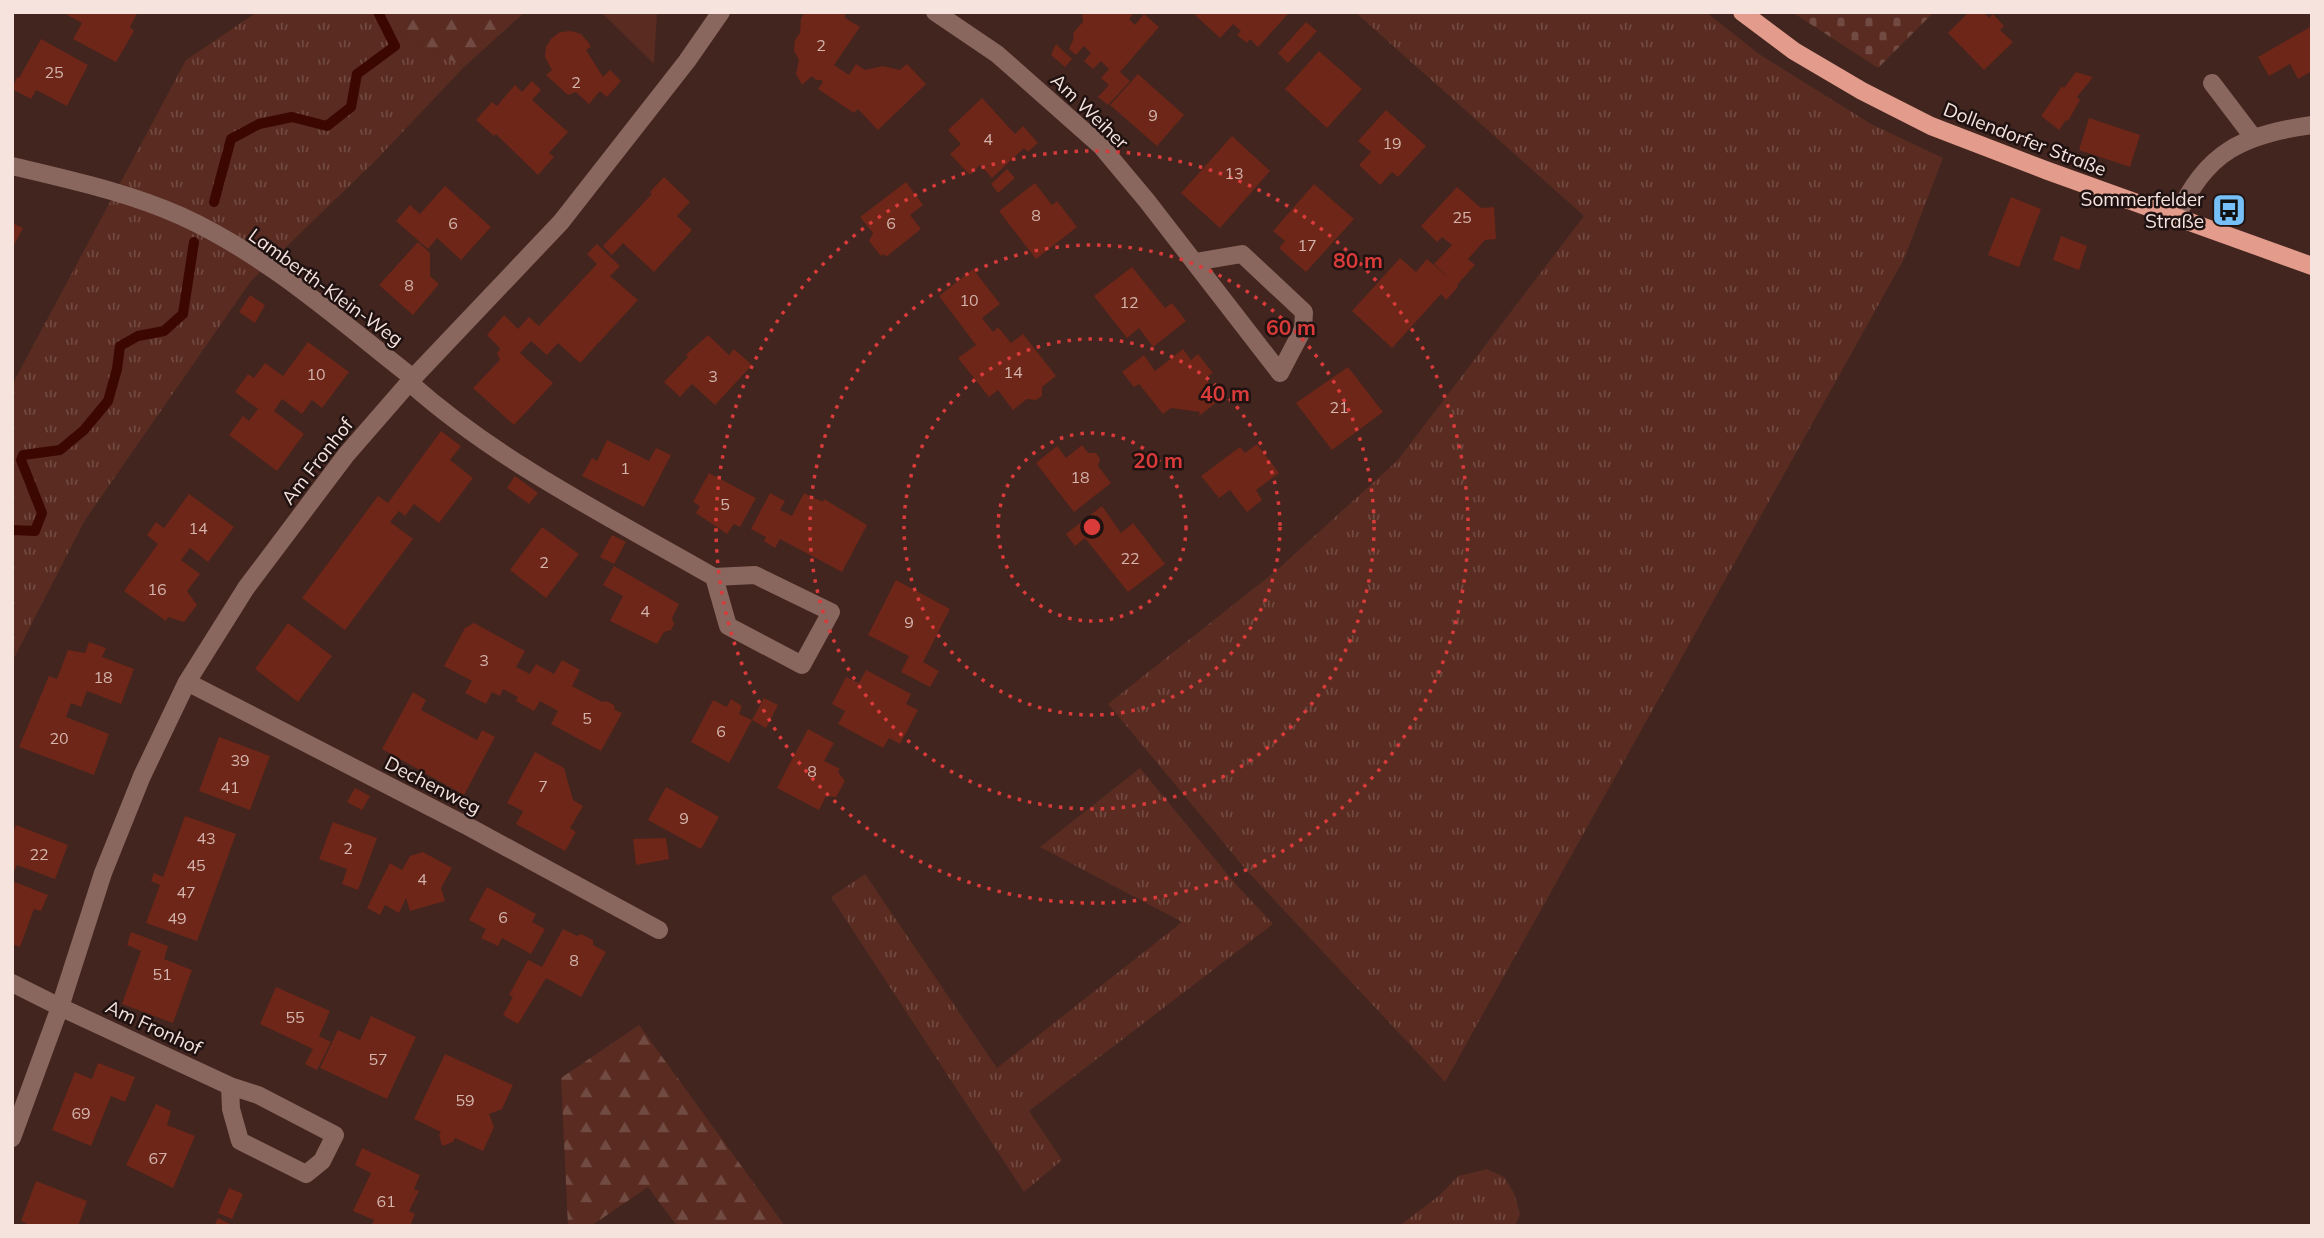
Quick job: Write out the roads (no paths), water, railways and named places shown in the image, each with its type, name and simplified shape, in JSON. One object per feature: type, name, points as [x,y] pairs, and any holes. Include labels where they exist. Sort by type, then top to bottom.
[{"type":"main road","name":"Dollendorfer Straße","points":[[1742,12],[1794,51],[1861,91],[1931,126],[2312,266]]},
{"type":"street","name":"Am Fronhof","points":[[12,1138],[60,1007],[103,873],[142,776],[187,681],[246,588],[346,455],[411,380],[561,222],[687,61],[721,12]]},
{"type":"street","name":"Am Weiher","points":[[935,12],[997,54],[1101,146],[1195,262],[1204,273],[1280,373],[1303,329],[1304,312],[1242,254],[1195,262]]},
{"type":"street","points":[[2212,83],[2253,137]]},
{"type":"street","points":[[2177,217],[2200,177],[2220,155],[2253,137],[2312,125]]},
{"type":"street","name":"Lamberth-Klein-Weg","points":[[12,166],[121,193],[182,217],[251,254],[411,380],[442,411],[537,476],[714,577]]},
{"type":"street","points":[[755,575],[831,612],[802,665],[727,626],[714,577],[755,575]]},
{"type":"street","name":"Dechenweg","points":[[187,681],[471,828],[659,930]]},
{"type":"street","name":"Am Fronhof","points":[[12,983],[230,1086],[258,1095],[335,1135],[322,1161],[306,1174],[240,1141],[231,1108],[230,1086]]},
{"type":"waterway","points":[[214,202],[231,139],[259,124],[292,117],[327,126],[351,107],[357,74],[395,46],[378,12]]},
{"type":"waterway","points":[[12,530],[35,531],[42,513],[21,460],[23,455],[60,450],[84,430],[108,401],[120,346],[138,336],[164,331],[183,314],[194,242]]},
{"type":"place","name":"Sommerfelder Straße","points":[[2229,210]]}]
